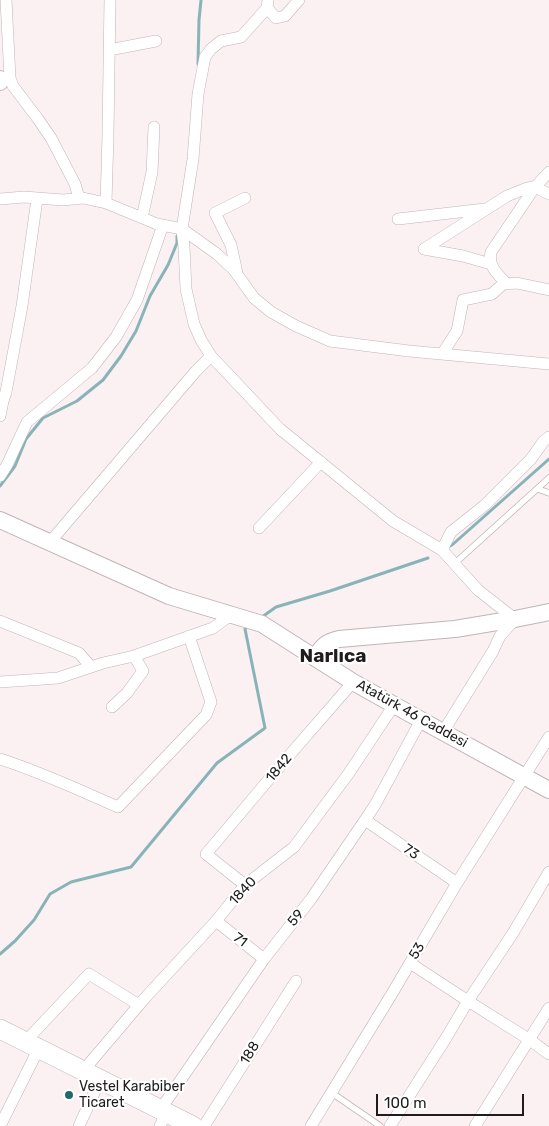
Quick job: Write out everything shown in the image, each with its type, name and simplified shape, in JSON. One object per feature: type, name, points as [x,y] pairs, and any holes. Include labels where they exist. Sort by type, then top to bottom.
[{"type":"main road","points":[[0,1029],[100,1080],[162,1116],[193,1126]]},
{"type":"street","points":[[6,0],[3,80],[13,86],[51,138],[75,184],[79,198]]},
{"type":"street","points":[[106,203],[110,0]]},
{"type":"street","points":[[299,0],[285,16],[276,18],[268,4],[240,37],[221,41],[205,57],[198,94],[193,159],[182,229],[186,289],[194,324],[211,356],[280,429],[393,521],[442,550],[478,590],[515,620]]},
{"type":"street","points":[[109,50],[156,41]]},
{"type":"street","points":[[142,218],[152,172],[154,127]]},
{"type":"street","points":[[506,283],[491,264],[491,252],[535,188],[549,172]]},
{"type":"street","points":[[491,264],[463,256],[424,249],[513,193],[527,188],[535,188],[549,194]]},
{"type":"street","points":[[0,200],[24,197],[63,200],[82,198],[106,203],[142,218],[182,229],[217,254],[234,270],[254,298],[271,312],[296,326],[330,341],[409,351],[549,364]]},
{"type":"street","points":[[237,275],[231,245],[214,212],[245,198]]},
{"type":"street","points":[[0,416],[1,400],[6,392],[22,306],[37,199]]},
{"type":"street","points":[[398,219],[487,208]]},
{"type":"street","points":[[0,476],[27,422],[92,368],[116,337],[137,300],[163,225]]},
{"type":"street","points":[[442,354],[457,331],[463,300],[492,294],[506,283],[517,283],[549,290]]},
{"type":"street","points":[[50,542],[196,370],[211,356]]},
{"type":"street","points":[[442,550],[451,532],[485,505],[549,437]]},
{"type":"street","points":[[259,528],[321,462]]},
{"type":"street","name":"Atatürk 46 Caddesi","points":[[0,520],[169,596],[255,622],[353,682],[549,790]]},
{"type":"street","points":[[315,658],[329,642],[339,639],[455,629],[515,620],[549,612]]},
{"type":"street","points":[[0,682],[58,678],[134,656],[213,628],[230,615]]},
{"type":"street","points":[[443,732],[500,636],[515,620]]},
{"type":"street","points":[[0,621],[79,652],[91,667]]},
{"type":"street","points":[[0,759],[65,783],[118,807],[206,715],[211,702],[189,636]]},
{"type":"street","points":[[112,707],[128,693],[143,671],[134,656]]},
{"type":"street","name":"1842","points":[[245,885],[206,854],[353,682]]},
{"type":"street","name":"1840","points":[[83,1071],[138,1005],[216,921],[245,885],[294,846],[349,773],[394,705]]},
{"type":"street","name":"59","points":[[162,1116],[264,959],[311,899],[375,805],[421,720]]},
{"type":"street","name":"53","points":[[311,1126],[457,883],[549,737]]},
{"type":"street","name":"73","points":[[365,820],[457,883]]},
{"type":"street","points":[[390,1126],[513,933],[549,872]]},
{"type":"street","name":"71","points":[[216,921],[264,959]]},
{"type":"street","points":[[410,963],[549,1054]]},
{"type":"street","points":[[0,1126],[32,1045],[89,974],[138,1005]]},
{"type":"street","name":"188","points":[[204,1126],[296,981]]},
{"type":"street","points":[[475,1126],[549,1008]]},
{"type":"street","points":[[79,1126],[100,1080]]},
{"type":"lane","points":[[454,564],[549,478]]},
{"type":"lane","points":[[538,489],[549,493]]},
{"type":"lane","points":[[332,1093],[380,1126]]},
{"type":"waterway","points":[[198,64],[201,0]]},
{"type":"waterway","points":[[0,486],[15,466],[26,439],[43,418],[77,401],[103,380],[121,356],[136,331],[150,296],[168,265],[177,243],[177,236]]},
{"type":"waterway","points":[[448,547],[549,459]]},
{"type":"waterway","points":[[262,617],[276,607],[428,558]]},
{"type":"waterway","points":[[0,954],[34,920],[50,894],[71,882],[131,867],[217,763],[265,728],[245,629],[248,626]]},
{"type":"place","name":"Vestel Karabiber Ticaret","points":[[69,1095]]},
{"type":"district","name":"Narlıca","points":[[333,657]]}]
